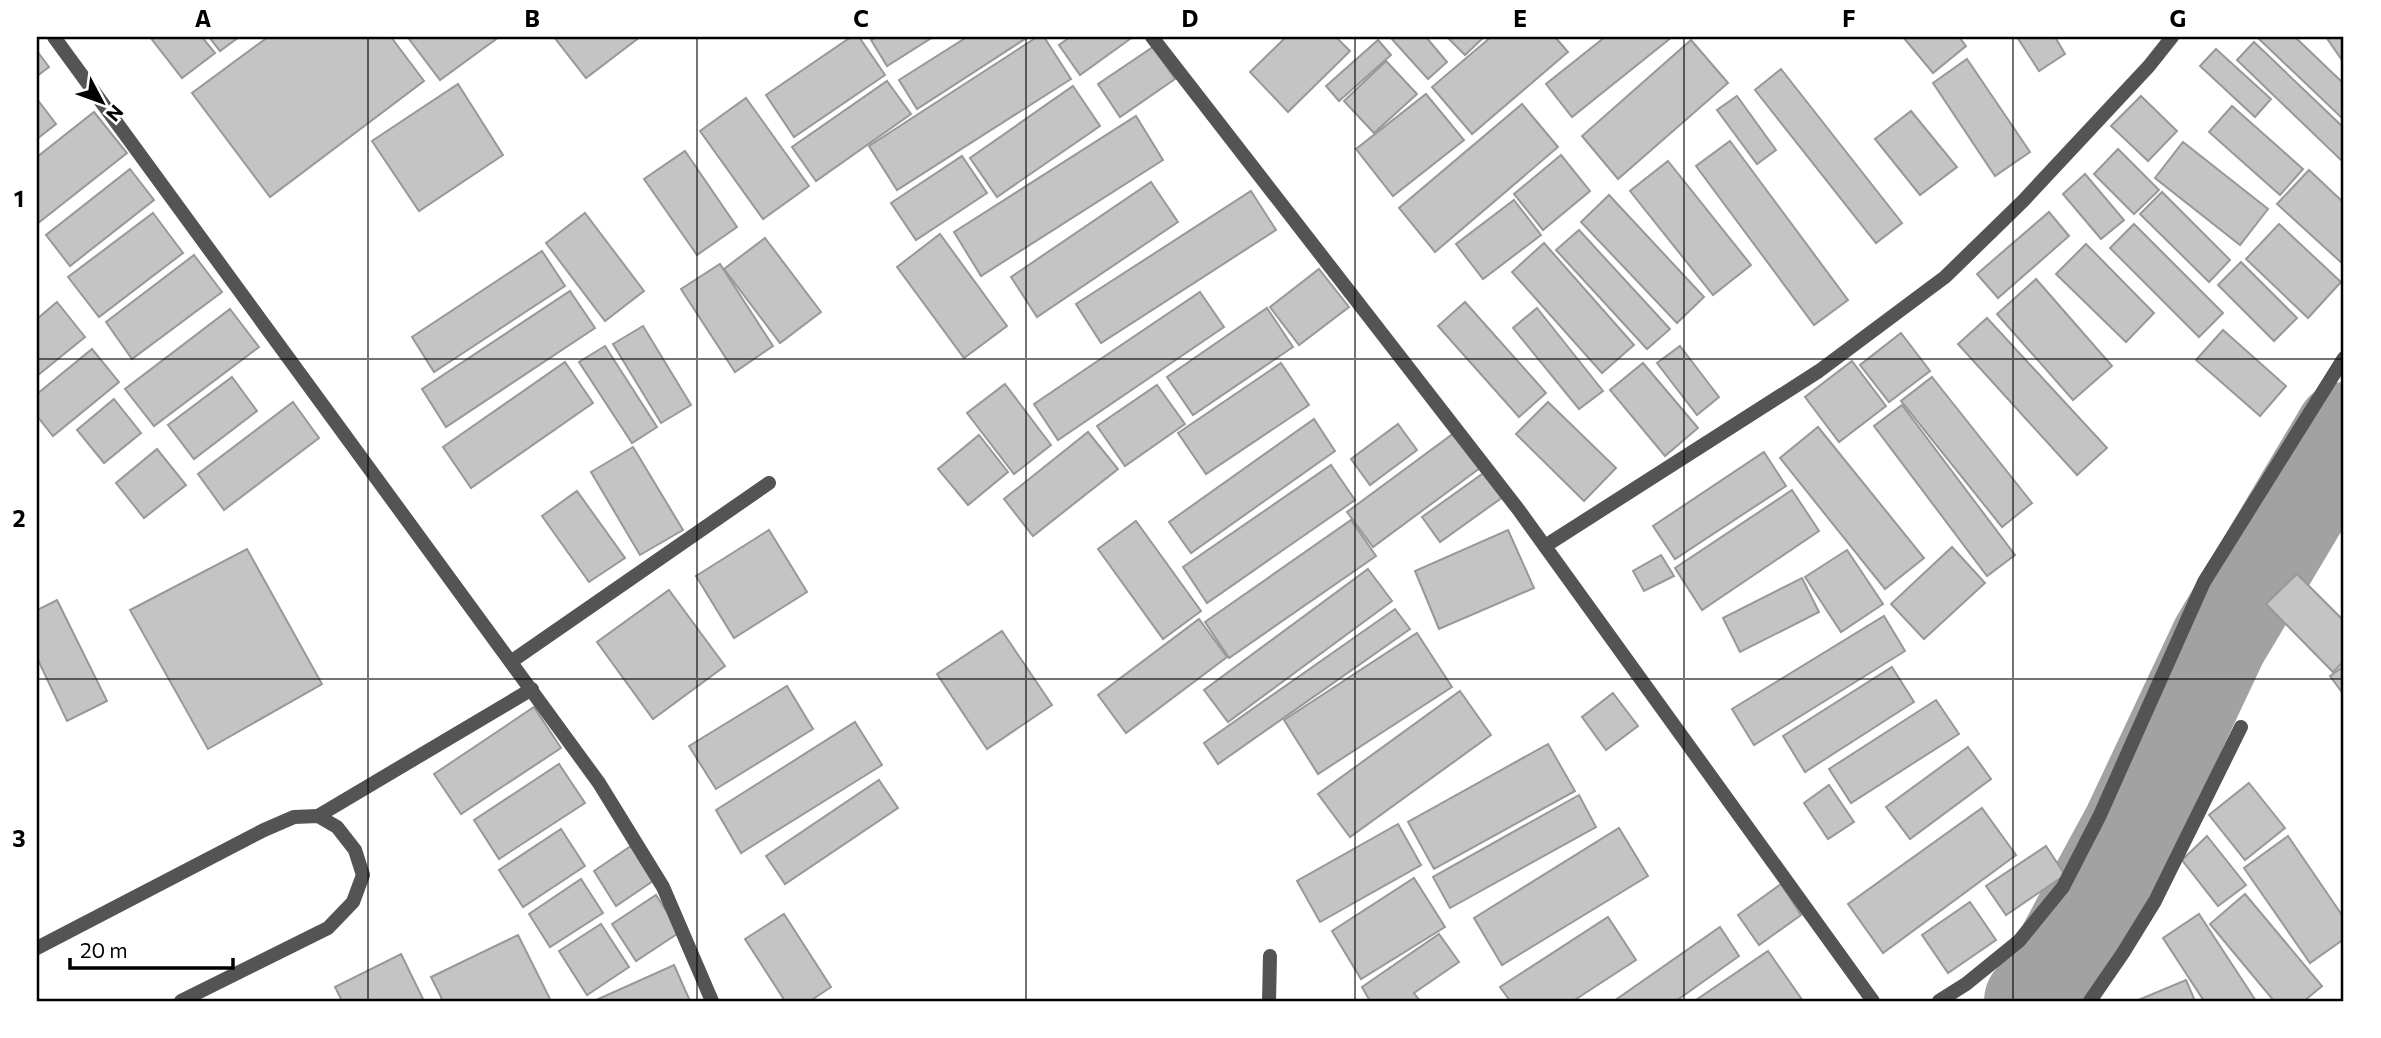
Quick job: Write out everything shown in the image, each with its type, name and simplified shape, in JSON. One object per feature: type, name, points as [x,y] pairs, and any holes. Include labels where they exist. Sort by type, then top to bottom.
[{"type":"street","points":[[54,37],[599,783],[663,887],[712,1001]]},
{"type":"street","points":[[1152,37],[1545,546],[1873,1001]]},
{"type":"street","points":[[1545,546],[1819,371],[1945,277],[2023,201],[2149,66],[2172,37]]},
{"type":"street","points":[[1939,1001],[1966,984],[2019,941],[2063,887],[2100,815],[2204,582],[2344,358]]},
{"type":"street","points":[[512,661],[769,483]]},
{"type":"street","points":[[37,948],[264,830],[295,817],[318,816],[532,689]]},
{"type":"street","points":[[2090,1001],[2155,901],[2241,727]]},
{"type":"street","points":[[181,1001],[328,928],[353,902],[363,876],[355,850],[337,827],[318,816]]},
{"type":"street","points":[[1269,1001],[1270,956]]},
{"type":"building","points":[[150,37],[202,37],[215,53],[182,78]]},
{"type":"building","points":[[209,37],[239,37],[220,51]]},
{"type":"building","points":[[268,37],[391,37],[424,81],[270,197],[192,93]]},
{"type":"building","points":[[499,37],[440,80],[409,39]]},
{"type":"building","points":[[554,37],[640,37],[586,78]]},
{"type":"building","points":[[851,37],[859,37],[885,75],[794,137],[766,95]]},
{"type":"building","points":[[877,37],[933,37],[887,66],[871,40]]},
{"type":"building","points":[[967,37],[1028,37],[917,109],[899,80]]},
{"type":"building","points":[[1037,37],[1044,37],[1071,79],[897,190],[869,146]]},
{"type":"building","points":[[1070,37],[1130,39],[1080,75],[1059,45]]},
{"type":"building","points":[[1286,37],[1336,37],[1350,51],[1288,112],[1250,72]]},
{"type":"building","points":[[1390,37],[1426,37],[1447,62],[1428,79]]},
{"type":"building","points":[[1447,37],[1484,37],[1465,55]]},
{"type":"building","points":[[1491,37],[1555,37],[1568,52],[1472,134],[1432,87]]},
{"type":"building","points":[[1605,37],[1672,37],[1572,117],[1546,84]]},
{"type":"building","points":[[1903,37],[1959,37],[1966,46],[1933,73]]},
{"type":"building","points":[[2017,37],[2055,37],[2065,54],[2039,71]]},
{"type":"building","points":[[2257,37],[2295,37],[2344,84],[2344,120]]},
{"type":"building","points":[[2326,37],[2344,37],[2344,63]]},
{"type":"building","points":[[1378,40],[1391,55],[1339,101],[1326,86]]},
{"type":"building","points":[[1691,40],[1728,83],[1618,179],[1582,136]]},
{"type":"building","points":[[2254,42],[2344,128],[2344,163],[2237,60]]},
{"type":"building","points":[[1153,47],[1175,79],[1120,117],[1098,84]]},
{"type":"building","points":[[2216,49],[2271,99],[2255,117],[2200,66]]},
{"type":"building","points":[[37,51],[49,67],[37,76]]},
{"type":"building","points":[[1967,59],[2030,152],[1995,176],[1933,83]]},
{"type":"building","points":[[1386,61],[1417,94],[1374,133],[1344,101]]},
{"type":"building","points":[[1781,69],[1902,223],[1876,243],[1755,90]]},
{"type":"building","points":[[887,81],[911,114],[816,181],[792,147]]},
{"type":"building","points":[[458,84],[503,155],[419,211],[372,141]]},
{"type":"building","points":[[1073,86],[1100,126],[997,197],[970,158]]},
{"type":"building","points":[[1426,94],[1464,140],[1393,196],[1356,149]]},
{"type":"building","points":[[1737,96],[1776,150],[1757,164],[1717,110]]},
{"type":"building","points":[[2141,96],[2177,131],[2148,161],[2111,126]]},
{"type":"building","points":[[746,98],[809,186],[763,219],[700,131]]},
{"type":"building","points":[[37,99],[56,124],[37,139]]},
{"type":"building","points":[[1522,104],[1558,147],[1435,252],[1399,208]]},
{"type":"building","points":[[2232,106],[2303,169],[2280,195],[2209,132]]},
{"type":"building","points":[[1911,111],[1957,167],[1920,195],[1875,139]]},
{"type":"building","points":[[94,112],[127,153],[37,224],[37,157]]},
{"type":"building","points":[[1136,116],[1163,160],[981,276],[954,232]]},
{"type":"building","points":[[1730,141],[1848,300],[1814,325],[1696,166]]},
{"type":"building","points":[[2183,142],[2268,209],[2240,245],[2155,178]]},
{"type":"building","points":[[2118,149],[2159,190],[2134,214],[2094,174]]},
{"type":"building","points":[[685,151],[737,227],[697,255],[644,179]]},
{"type":"building","points":[[1561,155],[1590,191],[1543,230],[1514,194]]},
{"type":"building","points":[[962,156],[987,193],[916,240],[891,203]]},
{"type":"building","points":[[1668,161],[1751,265],[1713,295],[1630,191]]},
{"type":"building","points":[[130,169],[154,200],[70,266],[46,235]]},
{"type":"building","points":[[2309,170],[2344,203],[2344,265],[2277,204]]},
{"type":"building","points":[[2085,174],[2124,220],[2101,239],[2063,194]]},
{"type":"building","points":[[1151,182],[1178,222],[1037,317],[1011,277]]},
{"type":"building","points":[[1251,191],[1276,230],[1101,343],[1076,304]]},
{"type":"building","points":[[2162,192],[2230,260],[2209,282],[2140,214]]},
{"type":"building","points":[[1609,195],[1704,297],[1677,323],[1581,222]]},
{"type":"building","points":[[1514,200],[1541,235],[1483,279],[1456,244]]},
{"type":"building","points":[[2049,212],[2069,236],[1998,298],[1977,274]]},
{"type":"building","points":[[153,213],[183,253],[99,317],[68,277]]},
{"type":"building","points":[[585,213],[644,291],[605,321],[546,243]]},
{"type":"building","points":[[2134,224],[2223,313],[2199,337],[2110,248]]},
{"type":"building","points":[[2279,224],[2341,282],[2308,318],[2246,259]]},
{"type":"building","points":[[1579,230],[1670,329],[1647,349],[1556,250]]},
{"type":"building","points":[[940,234],[1007,326],[964,358],[897,267]]},
{"type":"building","points":[[765,238],[821,312],[780,343],[724,269]]},
{"type":"building","points":[[1544,243],[1634,345],[1602,373],[1512,272]]},
{"type":"building","points":[[2086,244],[2154,313],[2126,342],[2056,274]]},
{"type":"building","points":[[542,251],[565,286],[434,372],[412,337]]},
{"type":"building","points":[[194,255],[222,292],[132,359],[106,322]]},
{"type":"building","points":[[2241,262],[2297,318],[2274,341],[2218,285]]},
{"type":"building","points":[[720,264],[773,346],[735,372],[681,289]]},
{"type":"building","points":[[1319,269],[1349,307],[1299,345],[1270,307]]},
{"type":"building","points":[[2036,279],[2112,366],[2073,400],[1997,314]]},
{"type":"building","points":[[570,291],[595,328],[446,427],[422,389]]},
{"type":"building","points":[[1200,292],[1224,327],[1058,440],[1034,404]]},
{"type":"building","points":[[57,302],[85,337],[37,376],[37,319]]},
{"type":"building","points":[[1465,302],[1546,393],[1519,417],[1438,326]]},
{"type":"building","points":[[1267,308],[1293,347],[1193,415],[1167,377]]},
{"type":"building","points":[[1537,308],[1603,391],[1579,409],[1513,328]]},
{"type":"building","points":[[230,309],[259,347],[154,426],[125,389]]},
{"type":"building","points":[[1987,318],[2107,448],[2077,475],[1958,344]]},
{"type":"building","points":[[643,326],[691,405],[661,423],[613,344]]},
{"type":"building","points":[[2223,330],[2286,386],[2260,416],[2196,360]]},
{"type":"building","points":[[1901,333],[1930,371],[1889,402],[1860,365]]},
{"type":"building","points":[[605,346],[657,427],[632,443],[579,362]]},
{"type":"building","points":[[1680,346],[1719,397],[1697,415],[1657,363]]},
{"type":"building","points":[[92,349],[119,382],[53,436],[37,416],[37,394]]},
{"type":"building","points":[[1852,361],[1886,406],[1839,442],[1805,397]]},
{"type":"building","points":[[565,362],[593,403],[471,488],[443,447]]},
{"type":"building","points":[[1281,363],[1309,405],[1206,474],[1178,433]]},
{"type":"building","points":[[1643,363],[1698,428],[1665,456],[1610,390]]},
{"type":"building","points":[[232,377],[257,411],[194,459],[168,425]]},
{"type":"building","points":[[1932,377],[2032,503],[2002,527],[1901,401]]},
{"type":"building","points":[[1005,384],[1051,445],[1014,474],[967,413]]},
{"type":"building","points":[[1157,385],[1185,424],[1125,466],[1097,426]]},
{"type":"building","points":[[114,399],[141,433],[104,463],[77,430]]},
{"type":"building","points":[[293,402],[319,438],[224,510],[198,474]]},
{"type":"building","points":[[1548,402],[1616,468],[1584,501],[1516,434]]},
{"type":"building","points":[[1902,405],[2015,555],[1987,576],[1874,426]]},
{"type":"building","points":[[1314,419],[1335,451],[1191,553],[1169,522]]},
{"type":"building","points":[[1398,424],[1417,450],[1370,485],[1351,459]]},
{"type":"building","points":[[1818,427],[1924,558],[1885,589],[1780,458]]},
{"type":"building","points":[[1088,432],[1118,469],[1033,536],[1004,499]]},
{"type":"building","points":[[1454,433],[1480,468],[1373,547],[1347,512]]},
{"type":"building","points":[[979,435],[1008,472],[968,505],[938,469]]},
{"type":"building","points":[[633,447],[683,530],[640,555],[591,472]]},
{"type":"building","points":[[157,449],[186,485],[144,518],[116,483]]},
{"type":"building","points":[[1764,452],[1786,486],[1675,559],[1653,526]]},
{"type":"building","points":[[1331,465],[1355,500],[1207,603],[1183,567]]},
{"type":"building","points":[[1485,472],[1503,497],[1440,542],[1422,517]]},
{"type":"building","points":[[1792,490],[1819,531],[1702,610],[1675,568]]},
{"type":"building","points":[[577,491],[625,558],[589,582],[542,516]]},
{"type":"building","points":[[1351,520],[1376,556],[1229,658],[1205,622]]},
{"type":"building","points":[[1136,521],[1201,611],[1163,639],[1098,549]]},
{"type":"building","points":[[769,530],[807,592],[734,638],[696,576]]},
{"type":"building","points":[[1508,530],[1534,588],[1439,629],[1415,571]]},
{"type":"building","points":[[1952,547],[1985,583],[1924,639],[1891,604]]},
{"type":"building","points":[[247,549],[322,684],[208,749],[130,610]]},
{"type":"building","points":[[1847,550],[1883,604],[1841,632],[1805,577]]},
{"type":"building","points":[[1661,555],[1674,576],[1644,591],[1633,571]]},
{"type":"building","points":[[1368,569],[1392,601],[1228,722],[1204,690]]},
{"type":"building","points":[[2297,574],[2344,621],[2344,661],[2333,672],[2266,604]]},
{"type":"building","points":[[1802,578],[1819,612],[1740,652],[1723,618]]},
{"type":"building","points":[[669,590],[725,666],[653,719],[597,642]]},
{"type":"building","points":[[57,600],[107,701],[67,721],[37,658],[37,610]]},
{"type":"building","points":[[1395,609],[1410,629],[1218,764],[1204,743]]},
{"type":"building","points":[[1884,616],[1905,651],[1754,745],[1732,709]]},
{"type":"building","points":[[1199,619],[1227,657],[1126,733],[1098,695]]},
{"type":"building","points":[[1002,631],[1052,705],[987,749],[937,674]]},
{"type":"building","points":[[1417,633],[1452,687],[1318,774],[1284,720]]},
{"type":"building","points":[[2344,666],[2344,695],[2330,676]]},
{"type":"building","points":[[1892,667],[1914,702],[1805,772],[1783,736]]},
{"type":"building","points":[[787,686],[813,729],[716,789],[689,746]]},
{"type":"building","points":[[1460,691],[1491,735],[1350,837],[1318,794]]},
{"type":"building","points":[[1613,693],[1638,726],[1606,750],[1582,717]]},
{"type":"building","points":[[1936,700],[1959,734],[1851,803],[1829,769]]},
{"type":"building","points":[[534,707],[561,748],[461,814],[434,774]]},
{"type":"building","points":[[855,722],[882,765],[741,853],[716,810]]},
{"type":"building","points":[[1548,744],[1575,791],[1434,869],[1408,822]]},
{"type":"building","points":[[1968,747],[1991,779],[1910,839],[1886,807]]},
{"type":"building","points":[[559,764],[585,803],[499,859],[474,820]]},
{"type":"building","points":[[879,780],[898,808],[785,884],[766,856]]},
{"type":"building","points":[[2249,783],[2285,828],[2245,860],[2209,815]]},
{"type":"building","points":[[1829,785],[1854,822],[1828,839],[1804,803]]},
{"type":"building","points":[[1579,795],[1596,827],[1450,908],[1433,877]]},
{"type":"building","points":[[1982,808],[2016,855],[1883,953],[1848,904]]},
{"type":"building","points":[[1398,824],[1421,865],[1320,922],[1297,881]]},
{"type":"building","points":[[1619,828],[1648,876],[1502,965],[1474,918]]},
{"type":"building","points":[[561,829],[585,866],[523,907],[499,870]]},
{"type":"building","points":[[2207,836],[2246,885],[2218,906],[2182,860]]},
{"type":"building","points":[[2288,836],[2344,918],[2344,939],[2310,963],[2244,868]]},
{"type":"building","points":[[631,846],[653,881],[616,906],[594,871]]},
{"type":"building","points":[[2046,846],[2065,875],[2006,915],[1986,886]]},
{"type":"building","points":[[1414,878],[1445,927],[1361,979],[1332,931]]},
{"type":"building","points":[[581,879],[603,913],[550,947],[529,914]]},
{"type":"building","points":[[1781,884],[1801,915],[1759,945],[1738,915]]},
{"type":"building","points":[[2245,894],[2322,986],[2304,1001],[2274,1001],[2210,924]]},
{"type":"building","points":[[656,895],[680,932],[636,961],[612,924]]},
{"type":"building","points":[[1970,902],[1996,940],[1948,973],[1922,935]]},
{"type":"building","points":[[784,914],[831,987],[810,1001],[785,1001],[745,939]]},
{"type":"building","points":[[2199,914],[2256,1001],[2204,1001],[2163,938]]},
{"type":"building","points":[[1608,917],[1636,960],[1573,1001],[1510,1001],[1500,987]]},
{"type":"building","points":[[601,924],[629,967],[587,995],[559,951]]},
{"type":"building","points":[[1720,927],[1739,956],[1676,1001],[1614,1001]]},
{"type":"building","points":[[1439,934],[1459,962],[1414,993],[1420,1001],[1370,1001],[1362,987]]},
{"type":"building","points":[[518,935],[551,1001],[443,1001],[431,977]]},
{"type":"building","points":[[1768,951],[1803,1001],[1696,1001],[1696,1000]]},
{"type":"building","points":[[401,954],[424,1001],[342,1001],[335,987]]},
{"type":"building","points":[[674,965],[690,1001],[594,1001]]},
{"type":"building","points":[[2186,980],[2195,1001],[2136,1001]]},
{"type":"waterway","points":[[2033,1001],[2047,983],[2131,828],[2219,641],[2344,431]]}]
